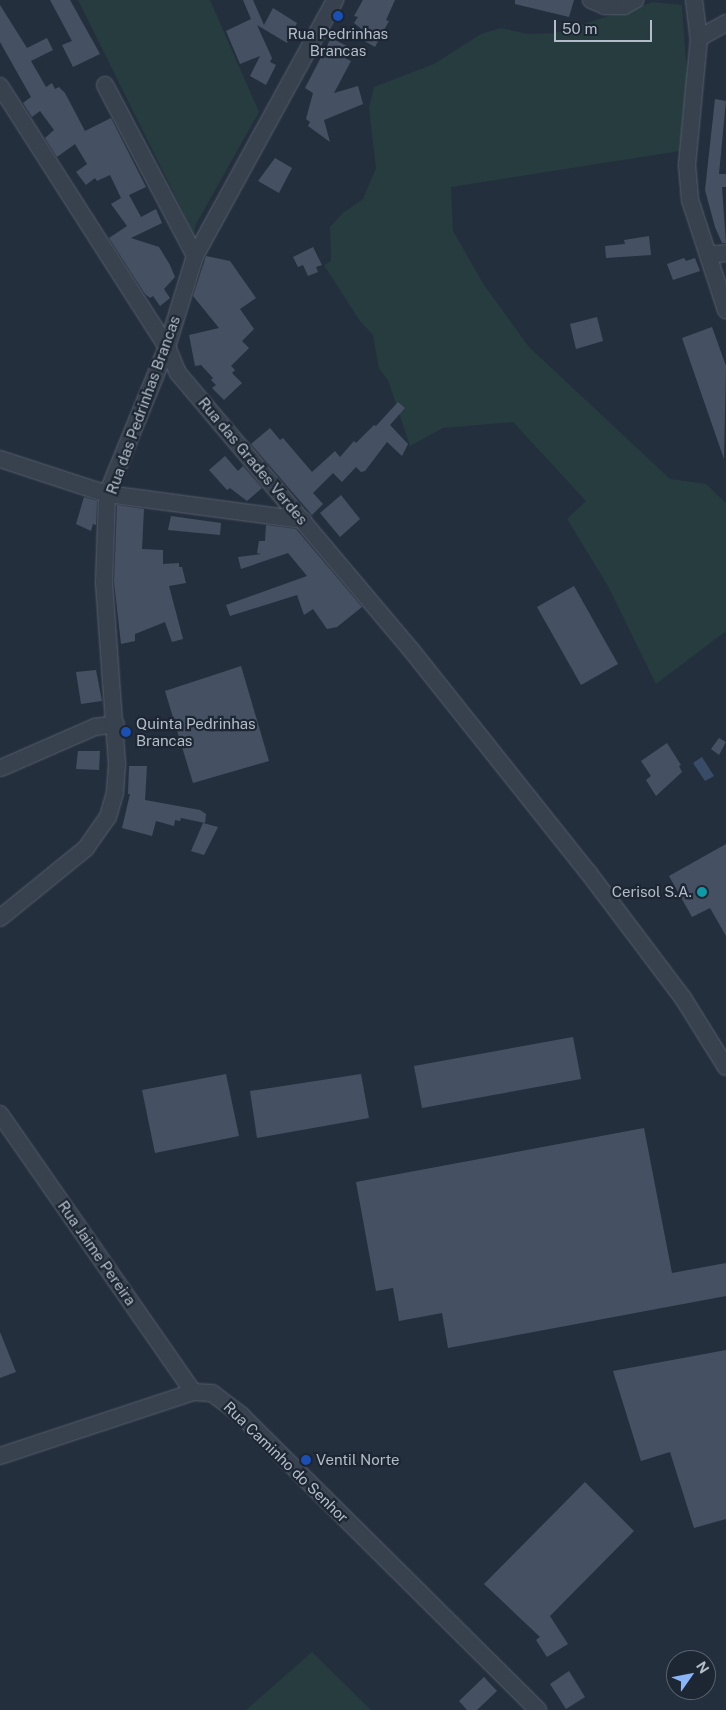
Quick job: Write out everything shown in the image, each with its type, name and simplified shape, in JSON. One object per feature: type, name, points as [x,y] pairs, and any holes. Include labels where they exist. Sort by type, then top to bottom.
[{"type":"street","name":"Rua das Pedrinhas Brancas","points":[[0,918],[70,862],[98,836],[108,817],[115,792],[116,724],[104,582],[107,494],[166,347],[194,256],[335,0]]},
{"type":"street","points":[[591,0],[605,6],[624,6],[635,0]]},
{"type":"street","points":[[694,0],[699,38],[687,165],[690,200],[726,310]]},
{"type":"street","points":[[699,38],[726,23]]},
{"type":"street","points":[[105,85],[194,256]]},
{"type":"street","name":"Rua das Grades Verdes","points":[[0,86],[166,347],[178,373],[303,520],[540,812],[684,998],[726,1067]]},
{"type":"street","points":[[708,255],[726,253]]},
{"type":"street","points":[[0,458],[107,494],[303,520]]},
{"type":"street","points":[[1,768],[95,727],[116,724]]},
{"type":"street","name":"Rua Jaime Pereira","points":[[0,1114],[193,1392]]},
{"type":"street","name":"Rua Caminho do Senhor","points":[[0,1456],[193,1392],[212,1393],[242,1416],[538,1710]]},
{"type":"green space","points":[[78,0],[210,0],[259,112],[196,224],[194,234]]},
{"type":"green space","points":[[653,2],[682,5],[687,76],[680,151],[451,187],[453,231],[484,285],[529,347],[670,479],[706,484],[726,503],[726,631],[656,684],[608,586],[567,519],[586,501],[513,422],[443,428],[410,446],[388,380],[379,369],[373,335],[360,321],[324,265],[331,261],[330,227],[343,213],[363,199],[376,168],[369,108],[374,87],[434,64],[481,34],[501,28],[527,34],[555,33]]},
{"type":"green space","points":[[312,1652],[371,1710],[246,1710]]},
{"type":"water","points":[[702,757],[714,776],[705,781],[693,763]]},
{"type":"building","points":[[50,0],[70,0],[100,54],[73,67],[62,45],[72,41]]},
{"type":"building","points":[[243,0],[253,0],[264,25],[273,8],[297,23],[287,43],[257,25],[272,58],[270,62],[276,65],[266,85],[250,76],[260,56],[240,64],[226,31],[251,19]]},
{"type":"building","points":[[363,0],[395,0],[386,20],[389,21],[375,47],[359,38],[364,31],[354,23],[358,17],[354,16]]},
{"type":"building","points":[[515,0],[574,0],[569,17],[515,4]]},
{"type":"building","points":[[0,5],[27,48],[47,38],[53,50],[31,61],[46,87],[52,83],[55,89],[59,87],[65,93],[85,131],[111,118],[146,187],[129,195],[141,217],[156,209],[162,223],[131,238],[159,247],[170,265],[175,277],[164,289],[170,298],[160,306],[153,296],[150,298],[145,294],[109,238],[127,226],[111,204],[121,198],[110,175],[97,181],[95,178],[86,185],[76,172],[87,164],[75,144],[57,157],[45,138],[54,130],[40,111],[32,117],[23,103],[31,97],[0,42]]},
{"type":"building","points":[[331,38],[347,46],[341,56],[351,61],[334,93],[358,86],[363,104],[324,120],[330,142],[308,126],[310,122],[306,119],[313,93],[305,88]]},
{"type":"building","points":[[715,99],[726,101],[719,174],[726,174],[726,187],[722,187],[726,243],[722,243],[715,227],[705,190]]},
{"type":"building","points":[[275,158],[292,168],[279,193],[258,181]]},
{"type":"building","points":[[649,236],[651,255],[606,258],[605,246],[625,244],[624,240]]},
{"type":"building","points":[[313,247],[322,265],[316,267],[318,272],[308,276],[303,265],[298,267],[293,257]]},
{"type":"building","points":[[206,256],[230,261],[256,298],[240,309],[254,329],[242,341],[249,348],[231,366],[235,370],[232,373],[242,383],[224,400],[212,388],[216,385],[211,380],[213,378],[201,365],[195,366],[189,335],[219,328],[193,296]]},
{"type":"building","points":[[684,258],[686,261],[695,258],[700,271],[673,280],[667,264]]},
{"type":"building","points":[[597,317],[603,341],[576,349],[570,324]]},
{"type":"building","points":[[712,327],[726,366],[724,459],[682,338]]},
{"type":"building","points":[[398,402],[405,408],[390,425],[408,444],[402,456],[387,442],[365,471],[361,472],[356,467],[342,482],[333,473],[313,493],[323,504],[312,515],[251,444],[270,428],[280,440],[283,438],[312,472],[335,451],[340,457],[354,441],[356,443],[374,425],[376,426]]},
{"type":"building","points":[[225,456],[238,471],[243,466],[262,488],[247,501],[230,488],[227,490],[209,470]]},
{"type":"building","points":[[341,495],[360,519],[340,537],[320,513]]},
{"type":"building","points":[[84,497],[97,501],[96,525],[93,524],[91,531],[76,524]]},
{"type":"building","points":[[117,505],[144,509],[142,549],[163,550],[163,564],[179,563],[179,567],[182,567],[186,583],[169,586],[183,639],[172,642],[165,622],[135,634],[135,641],[121,644],[114,582]]},
{"type":"building","points":[[171,516],[221,523],[220,535],[168,530]]},
{"type":"building","points":[[266,525],[296,529],[362,607],[337,627],[327,629],[313,609],[304,615],[297,595],[230,616],[226,605],[307,576],[288,553],[241,569],[238,557],[261,554],[257,553],[259,541],[265,541]]},
{"type":"building","points":[[574,586],[618,664],[581,685],[537,607]]},
{"type":"building","points":[[241,666],[269,761],[193,783],[165,691]]},
{"type":"building","points":[[96,670],[102,701],[81,704],[76,672]]},
{"type":"building","points":[[719,738],[726,742],[719,755],[711,749]]},
{"type":"building","points":[[667,743],[681,765],[679,766],[682,772],[656,796],[646,780],[651,776],[641,761]]},
{"type":"building","points":[[78,751],[100,751],[99,770],[76,769]]},
{"type":"building","points":[[129,766],[147,766],[145,800],[200,810],[206,814],[205,823],[181,818],[180,821],[175,820],[174,826],[156,821],[152,836],[122,828],[130,794],[128,794]]},
{"type":"building","points":[[203,823],[218,827],[204,855],[191,851]]},
{"type":"building","name":"Cerisol S.A.","points":[[726,844],[726,936],[710,908],[692,917],[669,876]]},
{"type":"building","points":[[573,1037],[581,1079],[422,1108],[414,1066]]},
{"type":"building","points":[[226,1074],[239,1136],[155,1153],[142,1090]]},
{"type":"building","points":[[361,1074],[369,1118],[257,1138],[250,1091]]},
{"type":"building","points":[[644,1128],[672,1273],[726,1263],[726,1296],[448,1348],[442,1313],[399,1321],[393,1288],[376,1291],[356,1182]]},
{"type":"building","points":[[0,1332],[16,1372],[0,1378]]},
{"type":"building","points":[[726,1350],[726,1519],[694,1528],[670,1452],[641,1461],[613,1371]]},
{"type":"building","points":[[585,1482],[634,1531],[550,1616],[568,1644],[547,1657],[536,1640],[540,1637],[484,1584]]},
{"type":"building","points":[[569,1671],[585,1697],[566,1709],[550,1684]]},
{"type":"building","points":[[484,1677],[497,1691],[477,1710],[467,1710],[459,1701]]},
{"type":"place","name":"Rua Pedrinhas Brancas","points":[[338,16]]},
{"type":"place","name":"Quinta Pedrinhas Brancas","points":[[126,732]]},
{"type":"place","name":"Cerisol S.A.","points":[[702,892]]},
{"type":"place","name":"Ventil Norte","points":[[306,1460]]}]
